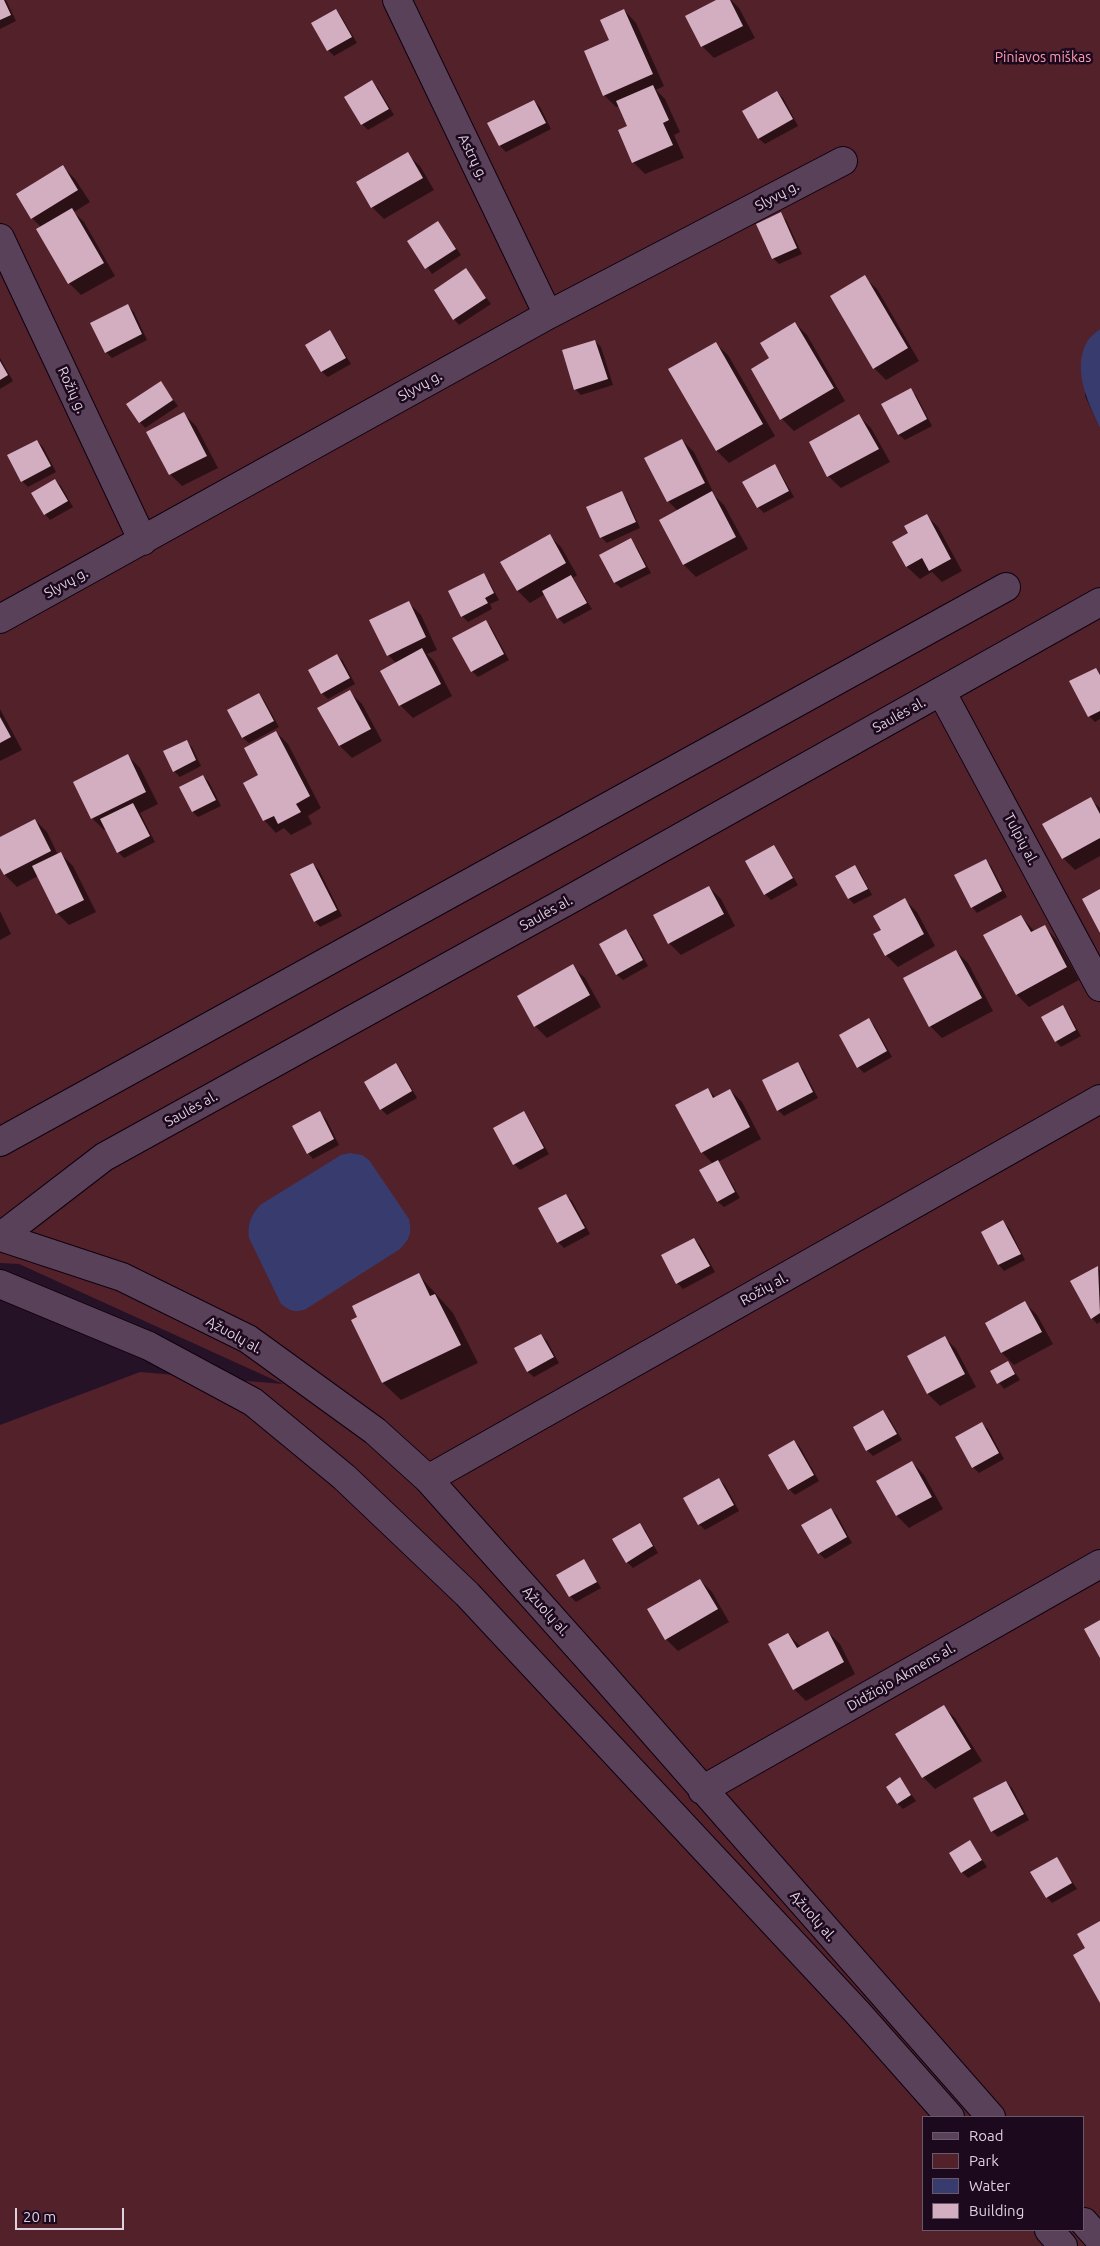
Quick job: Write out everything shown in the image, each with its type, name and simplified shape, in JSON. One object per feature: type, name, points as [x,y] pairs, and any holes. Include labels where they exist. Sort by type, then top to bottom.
[{"type":"street","name":"Astrų g.","points":[[397,0],[548,315]]},
{"type":"street","name":"Slyvų g.","points":[[0,619],[548,315],[843,161]]},
{"type":"street","name":"Rožių g.","points":[[0,238],[143,541]]},
{"type":"street","points":[[0,1142],[1006,587]]},
{"type":"street","name":"Saulės al.","points":[[0,1237],[104,1157],[1100,602]]},
{"type":"street","name":"Tulpių al.","points":[[941,691],[1100,987]]},
{"type":"street","name":"Rožių al.","points":[[428,1479],[1100,1099]]},
{"type":"street","name":"Ąžuolų al.","points":[[0,1237],[122,1277],[248,1340],[375,1431],[428,1479],[990,2116]]},
{"type":"street","points":[[0,1284],[149,1346],[254,1402],[344,1477],[467,1594],[857,2012],[949,2116]]},
{"type":"street","name":"Didžiojo Akmens al.","points":[[702,1790],[1100,1564]]},
{"type":"street","points":[[1085,2223],[1100,2240]]},
{"type":"street","points":[[1050,2231],[1063,2246]]},
{"type":"green space","name":"Piniavos miškas","points":[[0,0],[1100,0],[1100,329],[1088,340],[1085,396],[1100,428],[1100,2246],[0,2246],[0,1425],[140,1372],[283,1384],[19,1264],[0,1263]]},
{"type":"water","points":[[1100,329],[1100,428],[1086,396],[1081,373],[1081,362],[1088,340]]},
{"type":"water","points":[[350,1153],[362,1155],[369,1160],[409,1219],[409,1236],[400,1249],[306,1309],[299,1311],[290,1310],[281,1304],[249,1238],[250,1220],[260,1205],[341,1155]]},
{"type":"building","points":[[0,0],[4,0],[11,15],[0,20]]},
{"type":"building","points":[[716,0],[730,0],[743,26],[701,47],[685,16]]},
{"type":"building","points":[[336,9],[352,37],[327,51],[311,23]]},
{"type":"building","points":[[624,9],[653,74],[603,96],[584,51],[609,40],[600,20]]},
{"type":"building","points":[[372,80],[389,109],[361,125],[344,97]]},
{"type":"building","points":[[653,85],[669,120],[663,123],[673,145],[632,163],[618,130],[627,126],[616,101]]},
{"type":"building","points":[[777,91],[793,119],[758,139],[742,111]]},
{"type":"building","points":[[534,100],[546,123],[499,146],[487,123]]},
{"type":"building","points":[[408,152],[423,178],[371,208],[356,182]]},
{"type":"building","points":[[63,165],[78,190],[31,219],[16,194]]},
{"type":"building","points":[[72,208],[104,263],[68,284],[36,229]]},
{"type":"building","points":[[781,212],[797,248],[772,259],[756,224]]},
{"type":"building","points":[[438,221],[456,249],[425,269],[407,241]]},
{"type":"building","points":[[466,268],[486,298],[453,320],[434,290]]},
{"type":"building","points":[[865,275],[908,348],[873,369],[830,296]]},
{"type":"building","points":[[128,304],[142,334],[105,353],[90,323]]},
{"type":"building","points":[[795,322],[834,388],[780,420],[751,369],[769,358],[760,343]]},
{"type":"building","points":[[330,330],[346,358],[321,372],[305,345]]},
{"type":"building","points":[[595,340],[608,379],[574,390],[562,350]]},
{"type":"building","points":[[716,342],[763,424],[716,451],[668,369]]},
{"type":"building","points":[[0,361],[8,375],[0,380]]},
{"type":"building","points":[[161,381],[173,400],[139,423],[126,404]]},
{"type":"building","points":[[911,388],[927,419],[898,435],[881,404]]},
{"type":"building","points":[[184,412],[207,456],[169,475],[146,432]]},
{"type":"building","points":[[859,414],[879,449],[827,477],[809,442]]},
{"type":"building","points":[[682,439],[705,483],[667,502],[644,458]]},
{"type":"building","points":[[37,440],[51,466],[21,482],[7,455]]},
{"type":"building","points":[[775,464],[789,491],[757,508],[742,482]]},
{"type":"building","points":[[55,479],[68,501],[44,515],[31,493]]},
{"type":"building","points":[[622,491],[636,522],[600,538],[586,507]]},
{"type":"building","points":[[712,491],[736,537],[683,565],[659,520]]},
{"type":"building","points":[[927,514],[951,559],[929,571],[922,558],[906,567],[892,542],[908,533],[904,526]]},
{"type":"building","points":[[550,534],[566,563],[517,591],[500,562]]},
{"type":"building","points":[[631,538],[646,567],[614,583],[599,555]]},
{"type":"building","points":[[484,573],[494,593],[485,598],[488,603],[461,617],[448,591]]},
{"type":"building","points":[[571,575],[587,603],[557,619],[542,591]]},
{"type":"building","points":[[409,601],[426,637],[387,656],[369,620]]},
{"type":"building","points":[[486,620],[504,654],[471,672],[452,638]]},
{"type":"building","points":[[422,648],[441,684],[399,706],[380,671]]},
{"type":"building","points":[[337,654],[350,678],[321,694],[308,670]]},
{"type":"building","points":[[1096,668],[1100,675],[1100,711],[1088,717],[1069,681]]},
{"type":"building","points":[[350,690],[371,729],[339,746],[317,708]]},
{"type":"building","points":[[259,693],[274,721],[242,738],[227,710]]},
{"type":"building","points":[[0,717],[11,737],[0,743]]},
{"type":"building","points":[[276,731],[310,796],[296,804],[301,812],[278,824],[274,816],[263,821],[243,783],[258,775],[244,748]]},
{"type":"building","points":[[187,740],[196,760],[173,772],[163,751]]},
{"type":"building","points":[[128,754],[146,792],[91,819],[73,782]]},
{"type":"building","points":[[203,775],[216,800],[192,812],[179,787]]},
{"type":"building","points":[[1091,797],[1100,814],[1100,838],[1062,859],[1042,824]]},
{"type":"building","points":[[133,803],[150,836],[117,853],[100,819]]},
{"type":"building","points":[[35,819],[51,851],[4,875],[0,868],[0,837]]},
{"type":"building","points":[[774,845],[793,878],[764,895],[745,861]]},
{"type":"building","points":[[61,852],[84,900],[56,914],[32,866]]},
{"type":"building","points":[[986,859],[1002,891],[971,908],[954,875]]},
{"type":"building","points":[[313,863],[337,910],[314,922],[290,874]]},
{"type":"building","points":[[855,865],[868,889],[848,899],[835,876]]},
{"type":"building","points":[[709,886],[724,914],[668,944],[653,915]]},
{"type":"building","points":[[1100,889],[1100,933],[1082,899]]},
{"type":"building","points":[[905,898],[924,934],[885,956],[873,934],[881,930],[873,916]]},
{"type":"building","points":[[1021,915],[1031,932],[1045,925],[1067,967],[1016,995],[983,935]]},
{"type":"building","points":[[626,929],[643,960],[616,975],[599,944]]},
{"type":"building","points":[[956,950],[982,998],[929,1027],[903,978]]},
{"type":"building","points":[[573,964],[590,995],[534,1027],[517,996]]},
{"type":"building","points":[[1063,1005],[1076,1030],[1055,1042],[1041,1017]]},
{"type":"building","points":[[869,1018],[887,1051],[857,1068],[839,1035]]},
{"type":"building","points":[[798,1062],[813,1092],[777,1111],[762,1080]]},
{"type":"building","points":[[396,1063],[412,1091],[380,1110],[364,1082]]},
{"type":"building","points":[[708,1088],[713,1098],[730,1089],[750,1127],[701,1153],[675,1105]]},
{"type":"building","points":[[320,1111],[334,1139],[307,1154],[292,1126]]},
{"type":"building","points":[[524,1111],[544,1148],[513,1165],[493,1128]]},
{"type":"building","points":[[718,1160],[735,1192],[717,1202],[699,1170]]},
{"type":"building","points":[[566,1194],[585,1228],[557,1243],[538,1208]]},
{"type":"building","points":[[1003,1220],[1021,1254],[998,1265],[981,1232]]},
{"type":"building","points":[[694,1238],[710,1266],[676,1284],[661,1255]]},
{"type":"building","points":[[1098,1266],[1100,1313],[1091,1319],[1070,1281]]},
{"type":"building","points":[[419,1273],[430,1296],[435,1294],[461,1345],[382,1383],[351,1320],[357,1317],[352,1306]]},
{"type":"building","points":[[1025,1301],[1042,1332],[1001,1353],[985,1323]]},
{"type":"building","points":[[541,1334],[554,1357],[527,1372],[514,1348]]},
{"type":"building","points":[[945,1336],[965,1374],[927,1394],[907,1356]]},
{"type":"building","points":[[1008,1361],[1015,1374],[997,1384],[990,1371]]},
{"type":"building","points":[[883,1410],[897,1434],[866,1451],[853,1427]]},
{"type":"building","points":[[982,1422],[999,1453],[972,1468],[955,1437]]},
{"type":"building","points":[[794,1440],[814,1475],[788,1490],[768,1455]]},
{"type":"building","points":[[912,1461],[932,1497],[896,1516],[876,1481]]},
{"type":"building","points":[[719,1478],[734,1505],[698,1525],[683,1498]]},
{"type":"building","points":[[831,1508],[847,1537],[818,1554],[801,1525]]},
{"type":"building","points":[[640,1523],[653,1546],[626,1563],[612,1539]]},
{"type":"building","points":[[584,1559],[597,1582],[569,1597],[556,1575]]},
{"type":"building","points":[[700,1579],[718,1609],[665,1640],[647,1609]]},
{"type":"building","points":[[1100,1620],[1100,1658],[1084,1629]]},
{"type":"building","points":[[828,1631],[844,1662],[793,1690],[768,1644],[788,1633],[797,1648]]},
{"type":"building","points":[[944,1705],[971,1749],[922,1778],[895,1734]]},
{"type":"building","points":[[900,1777],[911,1795],[897,1804],[886,1787]]},
{"type":"building","points":[[1006,1781],[1024,1814],[991,1832],[973,1798]]},
{"type":"building","points":[[970,1840],[982,1860],[961,1873],[949,1853]]},
{"type":"building","points":[[1057,1857],[1072,1883],[1046,1898],[1030,1872]]},
{"type":"building","points":[[1100,1921],[1100,2003],[1073,1955],[1085,1948],[1077,1934]]}]
